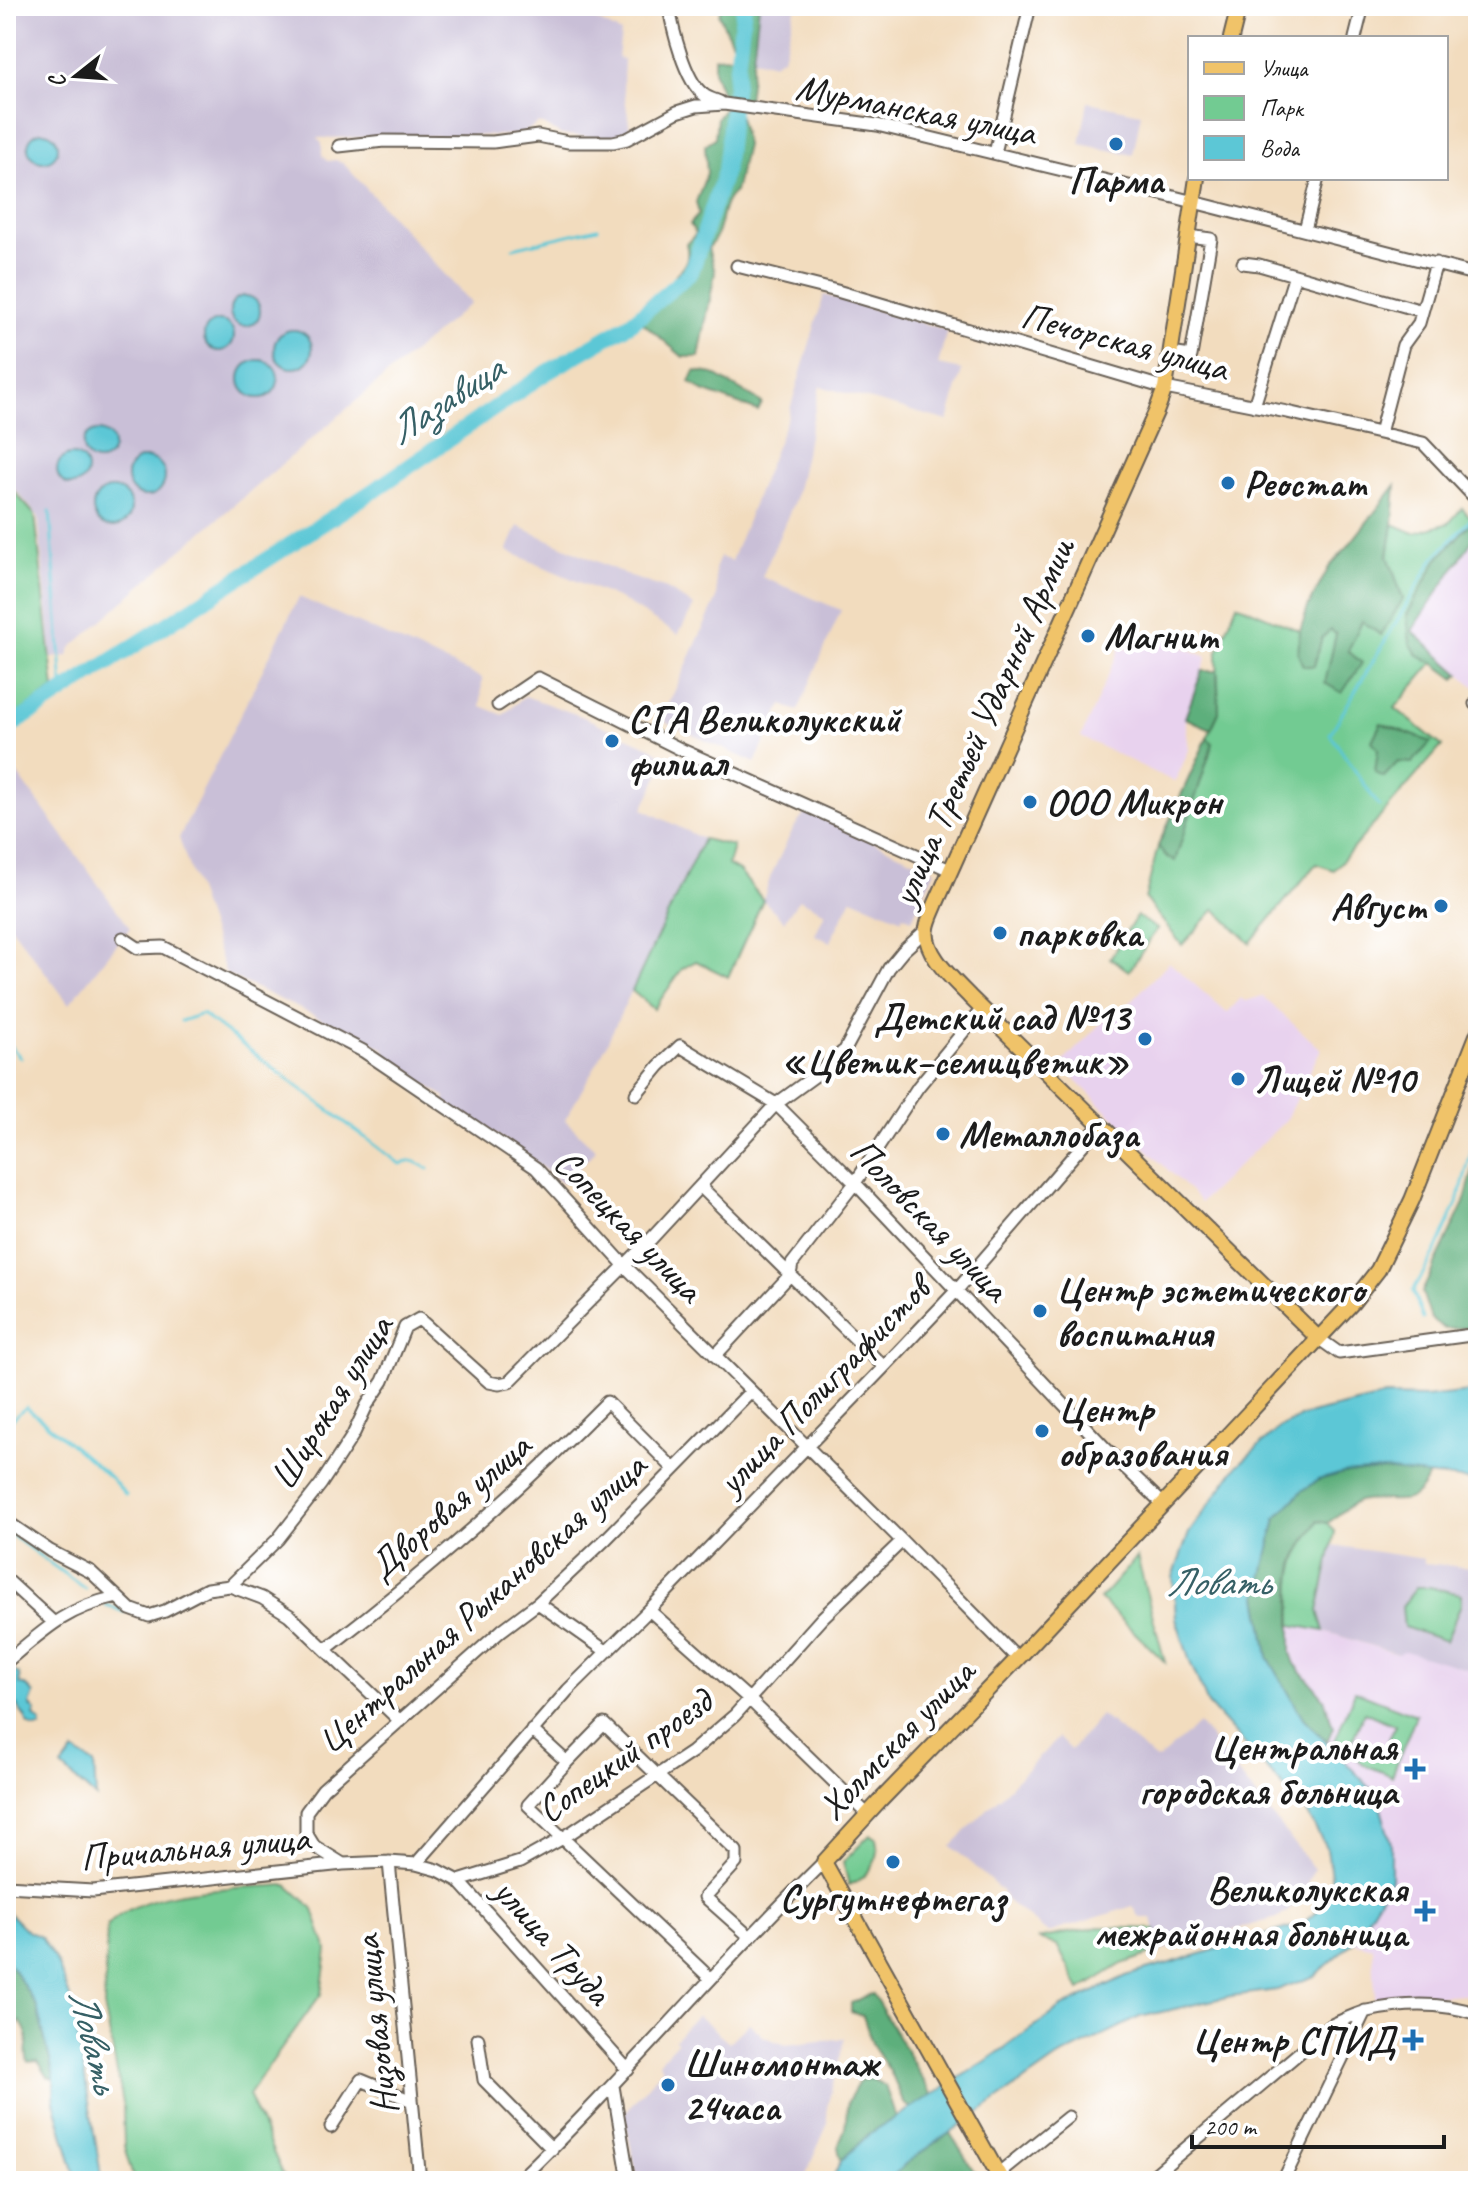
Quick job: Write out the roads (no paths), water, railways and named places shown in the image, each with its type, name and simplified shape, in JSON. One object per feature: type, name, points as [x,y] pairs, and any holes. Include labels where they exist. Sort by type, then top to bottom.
[{"type":"main road","points":[[1232,36],[1239,6]]},
{"type":"main road","name":"улица Третьей Ударной Армии","points":[[926,930],[1165,388],[1197,180]]},
{"type":"main road","points":[[926,930],[939,964],[982,1009],[1318,1338]]},
{"type":"main road","name":"Холмская улица","points":[[824,1862],[1353,1302],[1378,1270],[1412,1200],[1478,1033]]},
{"type":"main road","points":[[824,1862],[1001,2179]]},
{"type":"street","points":[[669,6],[672,29],[691,79],[703,94],[724,104]]},
{"type":"street","points":[[995,153],[1030,6]]},
{"type":"street","points":[[1356,36],[1363,6]]},
{"type":"street","name":"Мурманская улица","points":[[339,146],[384,141],[493,142],[538,136],[568,142],[613,142],[627,139],[677,112],[696,106],[724,104],[877,125],[1478,275]]},
{"type":"street","points":[[1305,230],[1318,180]]},
{"type":"street","points":[[1170,353],[1191,356],[1211,239],[1188,236]]},
{"type":"street","points":[[1243,263],[1422,311]]},
{"type":"street","points":[[1380,433],[1403,345],[1419,323],[1436,263]]},
{"type":"street","name":"Печорская улица","points":[[737,266],[837,291],[1165,388],[1423,443],[1478,501]]},
{"type":"street","points":[[1254,406],[1295,275]]},
{"type":"street","points":[[498,705],[538,678],[680,749],[950,870]]},
{"type":"street","name":"улица Третьей Ударной Армии","points":[[509,1382],[625,1266],[776,1104],[845,1050],[889,968],[926,930]]},
{"type":"street","name":"Сопецкая улица","points":[[123,938],[138,948],[163,947],[363,1051],[536,1168],[625,1266],[1017,1658]]},
{"type":"street","points":[[715,1356],[790,1275],[792,1264],[855,1183],[918,1087],[982,1009]]},
{"type":"street","name":"Половская улица","points":[[636,1094],[680,1046],[776,1104],[855,1183],[1105,1448],[1163,1504]]},
{"type":"street","name":"улица Полиграфистов","points":[[606,1651],[957,1290],[1100,1125]]},
{"type":"street","points":[[700,1186],[884,1367]]},
{"type":"street","name":"Широкая улица","points":[[6,1521],[50,1551],[91,1572],[130,1609],[149,1616],[207,1589],[230,1586],[278,1539],[321,1484],[353,1435],[383,1381],[405,1327],[419,1319],[489,1382],[509,1382]]},
{"type":"street","points":[[1318,1338],[1339,1353],[1478,1334]]},
{"type":"street","name":"Центральная Рыкановская улица","points":[[343,1864],[314,1846],[306,1833],[306,1812],[323,1789],[502,1630],[538,1603],[606,1539],[751,1391]]},
{"type":"street","name":"Дворовая улица","points":[[326,1649],[405,1588],[553,1456],[607,1402],[674,1469]]},
{"type":"street","name":"Сопецкий проезд","points":[[459,1881],[520,1862],[563,1838],[692,1752],[735,1715],[822,1618],[902,1541]]},
{"type":"street","points":[[6,1579],[53,1622]]},
{"type":"street","points":[[230,1586],[262,1598],[289,1615],[400,1721]]},
{"type":"street","points":[[6,1662],[53,1622],[91,1603],[117,1597]]},
{"type":"street","points":[[420,1865],[532,1730],[606,1651],[538,1603]]},
{"type":"street","points":[[649,1610],[749,1699],[867,1814]]},
{"type":"street","points":[[710,1978],[528,1805],[604,1724],[736,1851],[736,1863],[705,1897],[750,1937]]},
{"type":"street","points":[[532,1730],[567,1762]]},
{"type":"street","name":"Причальная улица","points":[[6,1886],[93,1891],[343,1864],[389,1862],[420,1865]]},
{"type":"street","name":"Низовая улица","points":[[389,1862],[420,2181]]},
{"type":"street","name":"Холмская улица","points":[[518,2181],[613,2086],[710,1978],[824,1862]]},
{"type":"street","name":"улица Труда","points":[[420,1865],[459,1881],[628,2070]]},
{"type":"street","points":[[1147,2181],[1332,2025],[1365,2011],[1424,2004],[1456,2007],[1478,2014]]},
{"type":"street","points":[[1286,2180],[1365,2011]]},
{"type":"street","points":[[478,2039],[484,2080],[552,2149]]},
{"type":"street","points":[[331,2127],[361,2080],[412,2101]]},
{"type":"street","points":[[613,2086],[629,2181]]},
{"type":"street","points":[[1001,2179],[1005,2168],[1068,2117]]},
{"type":"water","points":[[43,132],[49,133],[57,141],[57,153],[49,161],[43,162],[37,161],[29,153],[28,147],[29,141],[37,133]]},
{"type":"water","points":[[245,296],[251,297],[259,305],[259,317],[251,325],[245,326],[239,325],[231,317],[230,311],[231,305],[239,297]]},
{"type":"water","points":[[219,321],[225,322],[233,330],[233,342],[225,350],[219,351],[213,350],[205,342],[204,336],[205,330],[213,322]]},
{"type":"water","points":[[293,330],[306,336],[312,349],[306,362],[293,368],[280,362],[274,349],[280,336]]},
{"type":"water","points":[[259,360],[272,366],[278,379],[272,392],[259,398],[246,392],[240,379],[246,366]]},
{"type":"water","points":[[98,431],[104,432],[112,440],[112,452],[104,460],[98,461],[92,460],[84,452],[83,446],[84,440],[92,432]]},
{"type":"water","points":[[72,455],[78,456],[86,464],[86,476],[78,484],[72,485],[66,484],[58,476],[57,470],[58,464],[66,456]]},
{"type":"water","points":[[146,458],[159,464],[165,477],[159,490],[146,496],[133,490],[127,477],[133,464]]},
{"type":"water","points":[[112,489],[125,495],[131,508],[125,521],[112,527],[99,521],[93,508],[99,495]]},
{"type":"water","name":"Ловать","points":[[1478,1391],[1478,1481],[1382,1470],[1343,1473],[1318,1480],[1302,1491],[1276,1518],[1258,1596],[1268,1657],[1303,1718],[1377,1795],[1391,1844],[1391,1879],[1353,1942],[1315,1976],[1277,1990],[1231,1996],[1140,2017],[1057,2058],[905,2164],[888,2181],[831,2181],[841,2161],[869,2134],[986,2061],[1062,2007],[1126,1976],[1302,1924],[1321,1908],[1332,1882],[1327,1849],[1307,1813],[1208,1704],[1176,1618],[1173,1577],[1189,1533],[1237,1466],[1279,1428],[1302,1416],[1385,1396],[1425,1397]]},
{"type":"water","points":[[10,1669],[19,1674],[20,1684],[27,1686],[34,1694],[30,1705],[36,1711],[34,1716],[41,1723],[40,1728],[28,1724],[6,1687],[6,1672]]},
{"type":"water","points":[[74,1751],[94,1764],[96,1798],[62,1767]]},
{"type":"water","name":"Ловать","points":[[6,1912],[27,1931],[41,1937],[57,1963],[73,2005],[102,2181],[77,2181],[54,2102],[54,2076],[37,2007],[6,1960]]},
{"type":"waterway","name":"Лазавица","points":[[6,729],[376,489],[546,373],[630,324],[691,272],[725,171],[744,6]]},
{"type":"waterway","points":[[513,248],[598,228]]},
{"type":"waterway","points":[[50,511],[63,690]]},
{"type":"waterway","points":[[1379,806],[1330,734],[1434,558],[1470,520]]},
{"type":"waterway","points":[[181,1021],[202,1014],[400,1164],[413,1161],[429,1169]]},
{"type":"waterway","points":[[6,1041],[21,1058]]},
{"type":"waterway","points":[[1423,1319],[1413,1291],[1436,1251],[1458,1201],[1478,1128]]},
{"type":"waterway","points":[[6,1425],[26,1407],[111,1478],[126,1495]]},
{"type":"waterway","points":[[6,1531],[85,1589]]},
{"type":"waterway","points":[[106,1605],[125,1612]]},
{"type":"place","name":"Парма","points":[[1116,144]]},
{"type":"place","name":"Реостат","points":[[1228,483]]},
{"type":"place","name":"Магнит","points":[[1088,636]]},
{"type":"place","name":"СГА Великолукский филиал","points":[[612,741]]},
{"type":"place","name":"ООО Микрон","points":[[1030,802]]},
{"type":"place","name":"Август","points":[[1441,906]]},
{"type":"place","name":"парковка","points":[[1000,933]]},
{"type":"place","name":"Детский сад №13 «Цветик–семицветик»","points":[[1145,1039]]},
{"type":"place","name":"Лицей №10","points":[[1238,1079]]},
{"type":"place","name":"Металлобаза","points":[[943,1134]]},
{"type":"place","name":"Центр эстетического воспитания","points":[[1040,1311]]},
{"type":"place","name":"Центр образования","points":[[1042,1431]]},
{"type":"place","name":"Центральная городская больница","points":[[1415,1769]]},
{"type":"place","name":"Сургутнефтегаз","points":[[893,1862]]},
{"type":"place","name":"Великолукская межрайонная больница","points":[[1425,1911]]},
{"type":"place","name":"Центр СПИД","points":[[1413,2040]]},
{"type":"place","name":"Шиномонтаж 24часа","points":[[668,2085]]}]
